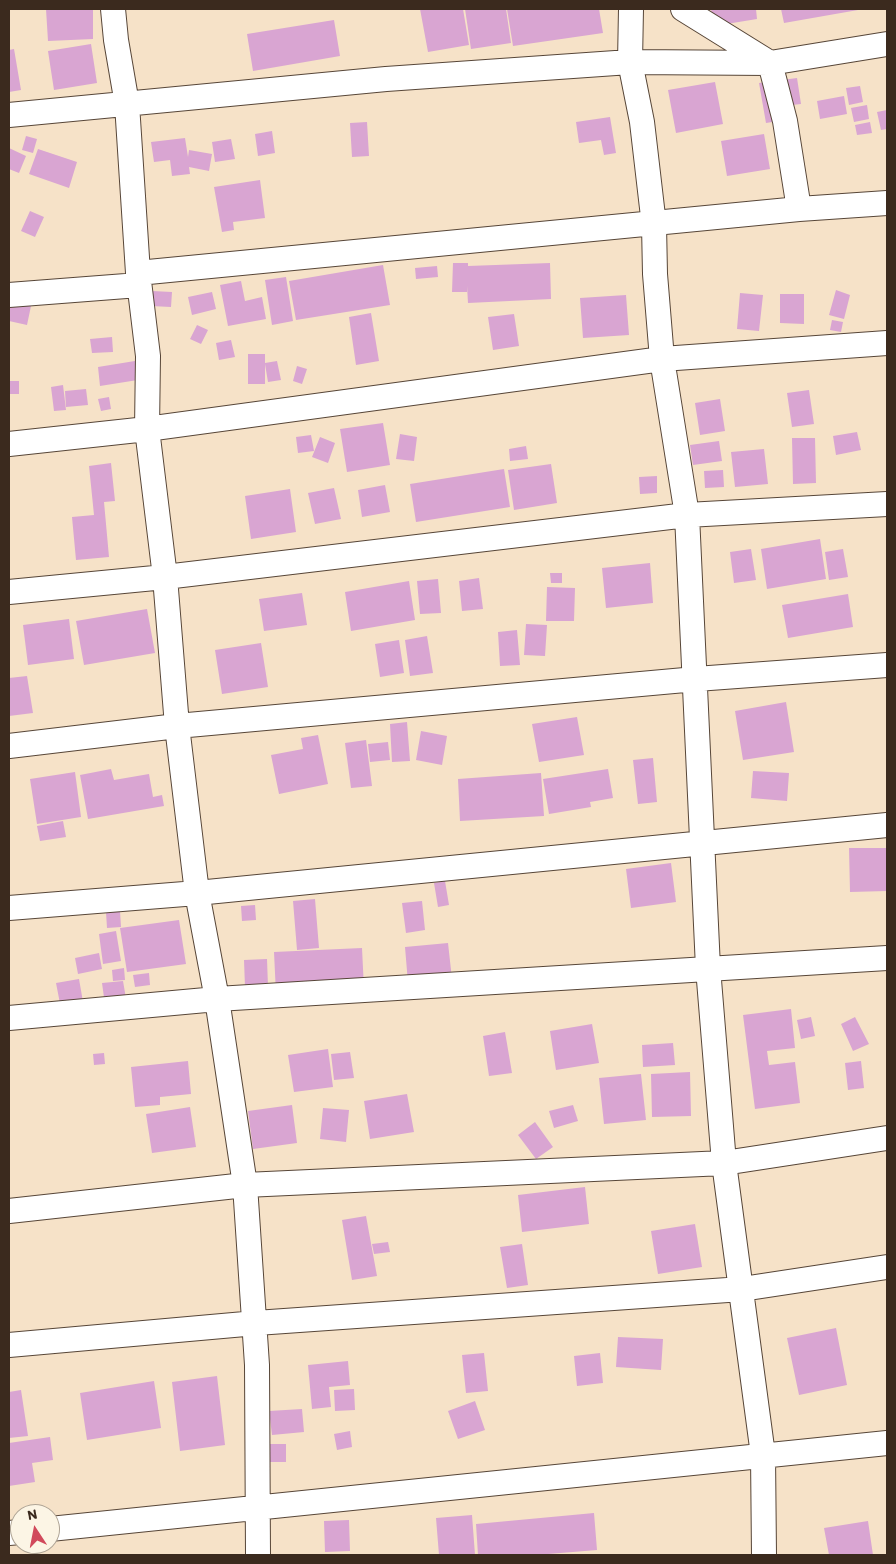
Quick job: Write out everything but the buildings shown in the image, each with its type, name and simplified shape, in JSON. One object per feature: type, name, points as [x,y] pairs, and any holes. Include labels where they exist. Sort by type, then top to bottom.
[{"type":"street","points":[[113,9],[116,40],[127,104],[138,279],[148,356],[146,429],[165,577],[177,726],[196,893],[217,999],[244,1185],[256,1322],[258,1555]]},
{"type":"street","points":[[631,9],[630,62],[642,122],[654,225],[655,274],[662,359],[687,516],[708,968],[724,1163],[742,1289],[762,1455],[764,1555]]},
{"type":"street","points":[[683,9],[770,63],[785,121],[799,209]]},
{"type":"street","points":[[9,115],[386,79],[630,62],[770,63],[887,44]]},
{"type":"street","points":[[9,295],[138,279],[799,209],[887,203]]},
{"type":"street","points":[[9,444],[146,429],[662,359],[887,343]]},
{"type":"street","points":[[9,592],[165,577],[687,516],[887,504]]},
{"type":"street","points":[[9,746],[177,726],[696,679],[887,665]]},
{"type":"street","points":[[9,908],[196,893],[887,825]]},
{"type":"street","points":[[9,1018],[217,999],[887,958]]},
{"type":"street","points":[[9,1212],[244,1185],[724,1163],[887,1138]]},
{"type":"street","points":[[9,1346],[256,1322],[742,1289],[887,1267]]},
{"type":"street","points":[[60,1528],[762,1455],[887,1444]]}]
